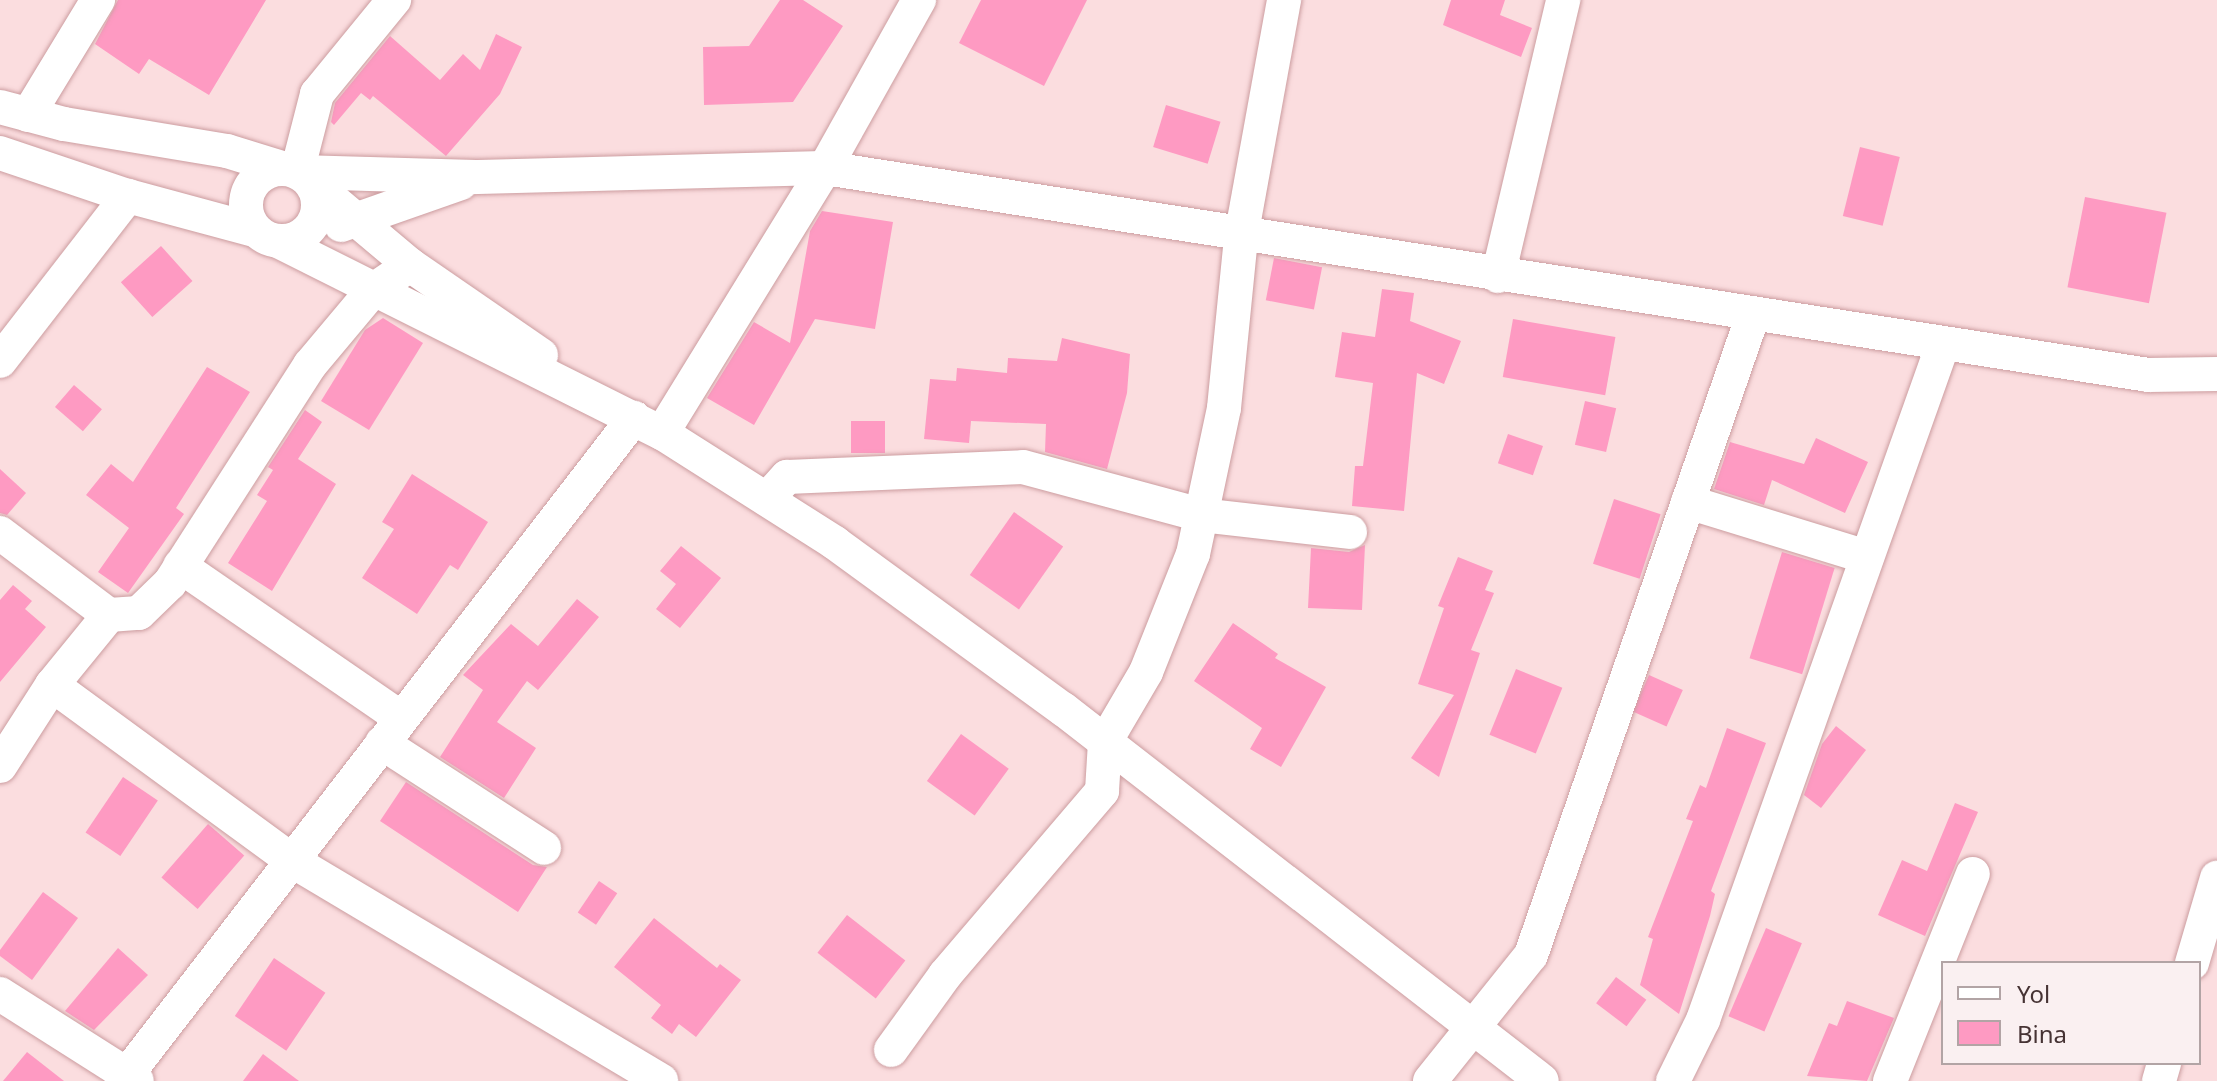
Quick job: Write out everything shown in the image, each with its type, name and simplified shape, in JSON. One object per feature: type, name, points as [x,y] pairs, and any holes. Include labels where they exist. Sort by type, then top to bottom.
[{"type":"street","points":[[98,0],[14,111],[227,151],[298,174],[361,220],[410,265],[648,425],[835,543],[1105,742],[1476,1029],[1535,1079]]},
{"type":"street","points":[[280,235],[319,208],[298,174],[317,94],[394,0]]},
{"type":"street","points":[[0,994],[128,1079],[291,860],[392,731],[648,425],[825,168],[919,0]]},
{"type":"street","points":[[891,1050],[945,975],[1102,791],[1105,742],[1146,672],[1193,554],[1224,408],[1241,237],[1284,0]]},
{"type":"street","points":[[1498,276],[1563,0]]},
{"type":"street","points":[[0,153],[128,196],[280,235],[361,220],[476,177]]},
{"type":"street","points":[[648,425],[372,291],[280,235],[246,203],[249,189],[258,178],[298,174],[476,177],[825,168],[1241,237],[2148,375],[2217,374]]},
{"type":"street","points":[[0,361],[128,196]]},
{"type":"street","points":[[0,533],[109,615],[139,613],[180,566],[310,365],[372,291],[410,265]]},
{"type":"street","points":[[1430,1081],[1476,1029],[1531,955],[1753,315]]},
{"type":"street","points":[[1673,1081],[1703,1020],[1943,344]]},
{"type":"street","points":[[767,499],[787,477],[1023,467],[1201,515],[1350,532]]},
{"type":"street","points":[[1688,502],[1867,557]]},
{"type":"street","points":[[180,566],[544,848]]},
{"type":"street","points":[[0,766],[52,685],[109,615]]},
{"type":"street","points":[[52,685],[291,860],[653,1079]]},
{"type":"street","points":[[1890,1081],[1973,874]]},
{"type":"street","points":[[2193,961],[2217,878]]},
{"type":"building","points":[[118,0],[266,0],[209,95],[149,59],[139,74],[95,44]]},
{"type":"building","points":[[780,0],[803,0],[843,26],[793,102],[704,105],[703,47],[749,46]]},
{"type":"building","points":[[981,0],[1087,0],[1044,86],[959,43]]},
{"type":"building","points":[[1451,0],[1505,0],[1500,15],[1532,28],[1521,57],[1443,25]]},
{"type":"building","points":[[496,34],[522,47],[500,94],[446,156],[373,96],[370,100],[361,93],[334,125],[331,122],[335,103],[390,36],[440,80],[463,54],[480,70]]},
{"type":"building","points":[[1166,105],[1221,122],[1208,164],[1153,147]]},
{"type":"building","points":[[1860,147],[1900,157],[1883,226],[1843,216]]},
{"type":"building","points":[[2085,197],[2166,213],[2149,303],[2067,287]]},
{"type":"building","points":[[822,211],[893,222],[875,329],[815,319],[754,425],[707,398],[754,322],[790,343],[810,231]]},
{"type":"building","points":[[161,246],[192,281],[152,317],[121,282]]},
{"type":"building","points":[[1274,258],[1322,267],[1314,310],[1266,300]]},
{"type":"building","points":[[1382,289],[1414,293],[1410,321],[1461,341],[1444,384],[1417,373],[1404,511],[1352,506],[1355,466],[1363,466],[1373,383],[1335,377],[1342,332],[1375,337]]},
{"type":"building","points":[[383,318],[423,343],[369,430],[321,401],[365,330]]},
{"type":"building","points":[[1513,319],[1615,337],[1605,395],[1503,377]]},
{"type":"building","points":[[1062,338],[1130,354],[1127,393],[1107,469],[1045,452],[1046,424],[971,421],[969,443],[924,439],[930,379],[956,381],[957,368],[1007,373],[1008,358],[1057,361]]},
{"type":"building","points":[[207,367],[250,392],[176,508],[184,514],[128,593],[98,572],[129,528],[86,495],[111,464],[133,482]]},
{"type":"building","points":[[74,385],[102,409],[83,431],[55,407]]},
{"type":"building","points":[[1585,401],[1616,408],[1606,452],[1575,445]]},
{"type":"building","points":[[305,410],[322,422],[298,459],[336,484],[272,591],[228,563],[267,501],[257,495],[273,470],[268,467]]},
{"type":"building","points":[[851,421],[885,421],[885,453],[851,453]]},
{"type":"building","points":[[1508,434],[1543,446],[1533,475],[1498,463]]},
{"type":"building","points":[[1816,438],[1868,462],[1845,513],[1772,480],[1764,505],[1714,489],[1730,442],[1804,464]]},
{"type":"building","points":[[0,469],[26,493],[7,515],[0,513]]},
{"type":"building","points":[[412,474],[488,522],[458,570],[450,565],[417,614],[362,578],[394,529],[382,522]]},
{"type":"building","points":[[1614,499],[1661,514],[1640,579],[1593,564]]},
{"type":"building","points":[[1014,512],[1063,546],[1019,609],[970,575]]},
{"type":"building","points":[[1365,545],[1362,610],[1308,608],[1311,548],[1349,552]]},
{"type":"building","points":[[681,546],[721,578],[680,628],[656,609],[676,584],[660,571]]},
{"type":"building","points":[[1782,552],[1835,568],[1802,674],[1750,658]]},
{"type":"building","points":[[1458,557],[1493,571],[1485,590],[1494,593],[1471,650],[1480,653],[1439,777],[1411,758],[1454,695],[1418,684],[1444,608],[1438,606]]},
{"type":"building","points":[[13,585],[32,601],[25,609],[46,627],[0,682],[0,600]]},
{"type":"building","points":[[577,599],[599,617],[538,690],[527,681],[497,722],[536,748],[504,798],[440,757],[483,690],[463,675],[511,624],[538,646]]},
{"type":"building","points":[[1233,623],[1278,654],[1275,658],[1326,687],[1281,767],[1250,749],[1262,728],[1194,681]]},
{"type":"building","points":[[1516,669],[1562,688],[1536,754],[1489,735]]},
{"type":"building","points":[[1649,675],[1683,690],[1667,727],[1633,712]]},
{"type":"building","points":[[1836,726],[1866,750],[1821,808],[1804,795],[1822,744]]},
{"type":"building","points":[[1727,728],[1766,743],[1711,891],[1715,894],[1710,916],[1679,1014],[1640,985],[1653,939],[1648,937],[1693,821],[1686,819],[1700,785],[1706,788]]},
{"type":"building","points":[[961,734],[1009,769],[975,816],[927,781]]},
{"type":"building","points":[[123,777],[158,800],[120,856],[86,833]]},
{"type":"building","points":[[406,782],[533,865],[547,867],[518,912],[380,821]]},
{"type":"building","points":[[1955,803],[1978,812],[1925,936],[1878,915],[1902,860],[1927,871]]},
{"type":"building","points":[[208,824],[244,855],[198,909],[161,878]]},
{"type":"building","points":[[599,881],[617,893],[596,925],[578,913]]},
{"type":"building","points":[[43,892],[78,918],[32,980],[0,956],[0,950]]},
{"type":"building","points":[[847,915],[905,961],[876,998],[817,953]]},
{"type":"building","points":[[654,918],[717,968],[720,964],[741,980],[696,1037],[679,1024],[672,1034],[651,1018],[661,1005],[614,967]]},
{"type":"building","points":[[1766,928],[1802,943],[1764,1032],[1728,1016]]},
{"type":"building","points":[[118,948],[148,975],[94,1030],[65,1011]]},
{"type":"building","points":[[274,958],[325,993],[286,1051],[235,1016]]},
{"type":"building","points":[[1616,977],[1646,1000],[1626,1026],[1596,1003]]},
{"type":"building","points":[[1847,1001],[1894,1018],[1867,1081],[1807,1076],[1829,1023],[1837,1026]]},
{"type":"building","points":[[27,1052],[64,1081],[3,1081]]},
{"type":"building","points":[[263,1054],[299,1081],[243,1081]]}]
